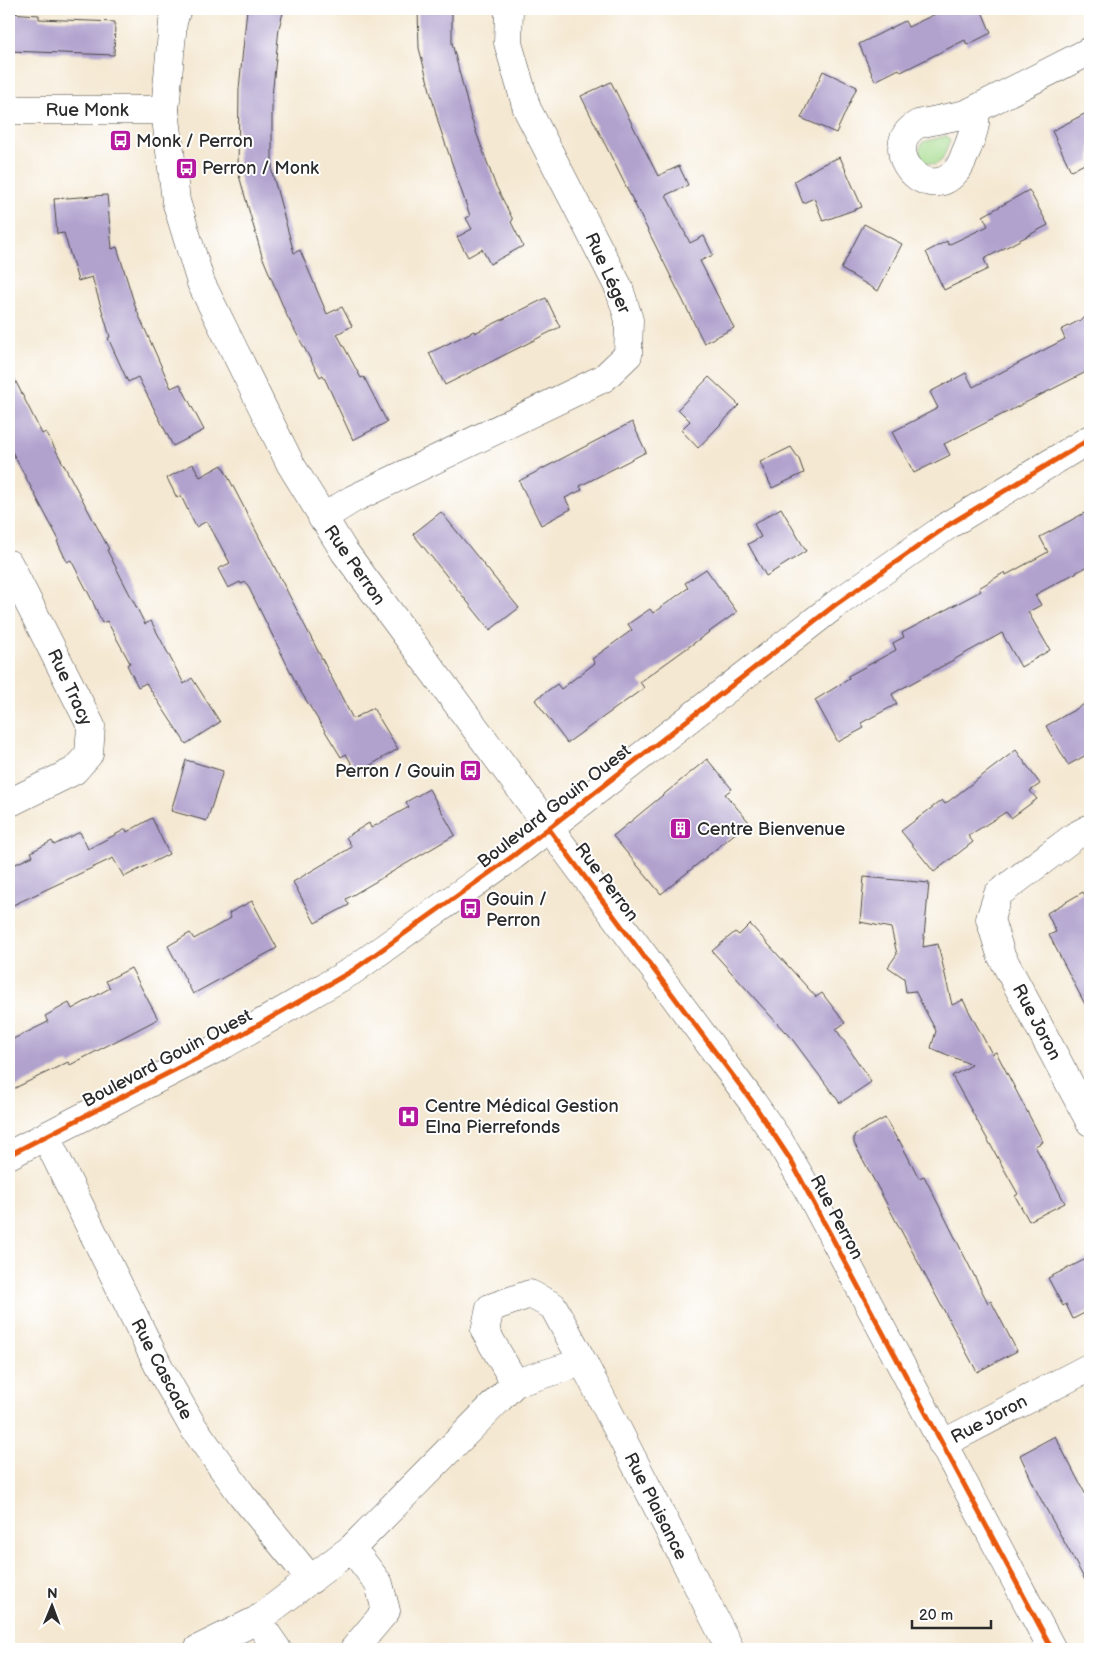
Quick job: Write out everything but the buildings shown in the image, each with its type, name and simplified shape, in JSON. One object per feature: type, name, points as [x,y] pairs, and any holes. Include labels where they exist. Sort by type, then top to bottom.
[{"type":"street","name":"Rue Perron","points":[[177,9],[165,110],[176,201],[201,283],[276,438],[322,518],[344,551],[776,1136],[808,1190],[1052,1649]]},
{"type":"street","name":"Rue Léger","points":[[322,518],[353,500],[604,378],[628,355],[629,320],[618,288],[527,109],[508,43],[509,9]]},
{"type":"street","points":[[974,110],[1090,51]]},
{"type":"street","name":"Rue Monk","points":[[9,110],[165,110]]},
{"type":"street","name":"Boulevard Gouin Ouest","points":[[9,1155],[217,1048],[330,986],[421,924],[549,829],[842,599],[950,524],[1090,438]]},
{"type":"street","name":"Rue Tracy","points":[[9,564],[91,726],[88,754],[74,771],[9,803]]},
{"type":"street","name":"Rue Joron","points":[[1090,828],[1075,836],[998,894],[990,919],[1001,954],[1090,1122]]},
{"type":"street","name":"Rue Cascade","points":[[46,1137],[159,1367],[189,1421],[238,1489],[311,1580]]},
{"type":"street","name":"Rue Plaisance","points":[[515,1383],[485,1331],[490,1308],[530,1294],[553,1306],[730,1649]]},
{"type":"street","points":[[198,1649],[257,1620],[352,1548],[515,1383],[582,1362]]},
{"type":"street","name":"Rue Joron","points":[[942,1444],[1090,1367]]},
{"type":"street","points":[[352,1548],[379,1584],[386,1611],[354,1649]]},
{"type":"street","points":[[257,1620],[277,1649]]},
{"type":"green space","points":[[947,136],[950,141],[942,160],[935,165],[923,161],[919,151],[923,142]]},
{"type":"cycle path","points":[[9,1155],[225,1044],[352,971],[513,856],[835,605],[950,524],[1090,439]]},
{"type":"cycle path","points":[[549,829],[751,1100],[790,1159],[1052,1649]]},
{"type":"place","name":"Monk / Perron","points":[[120,141]]},
{"type":"place","name":"Perron / Monk","points":[[186,168]]},
{"type":"place","name":"Perron / Gouin","points":[[471,771]]},
{"type":"place","name":"Centre Bienvenue","points":[[681,829]]},
{"type":"place","name":"Gouin / Perron","points":[[470,909]]},
{"type":"place","name":"Centre Médical Gestion Elna Pierrefonds","points":[[409,1116]]}]
